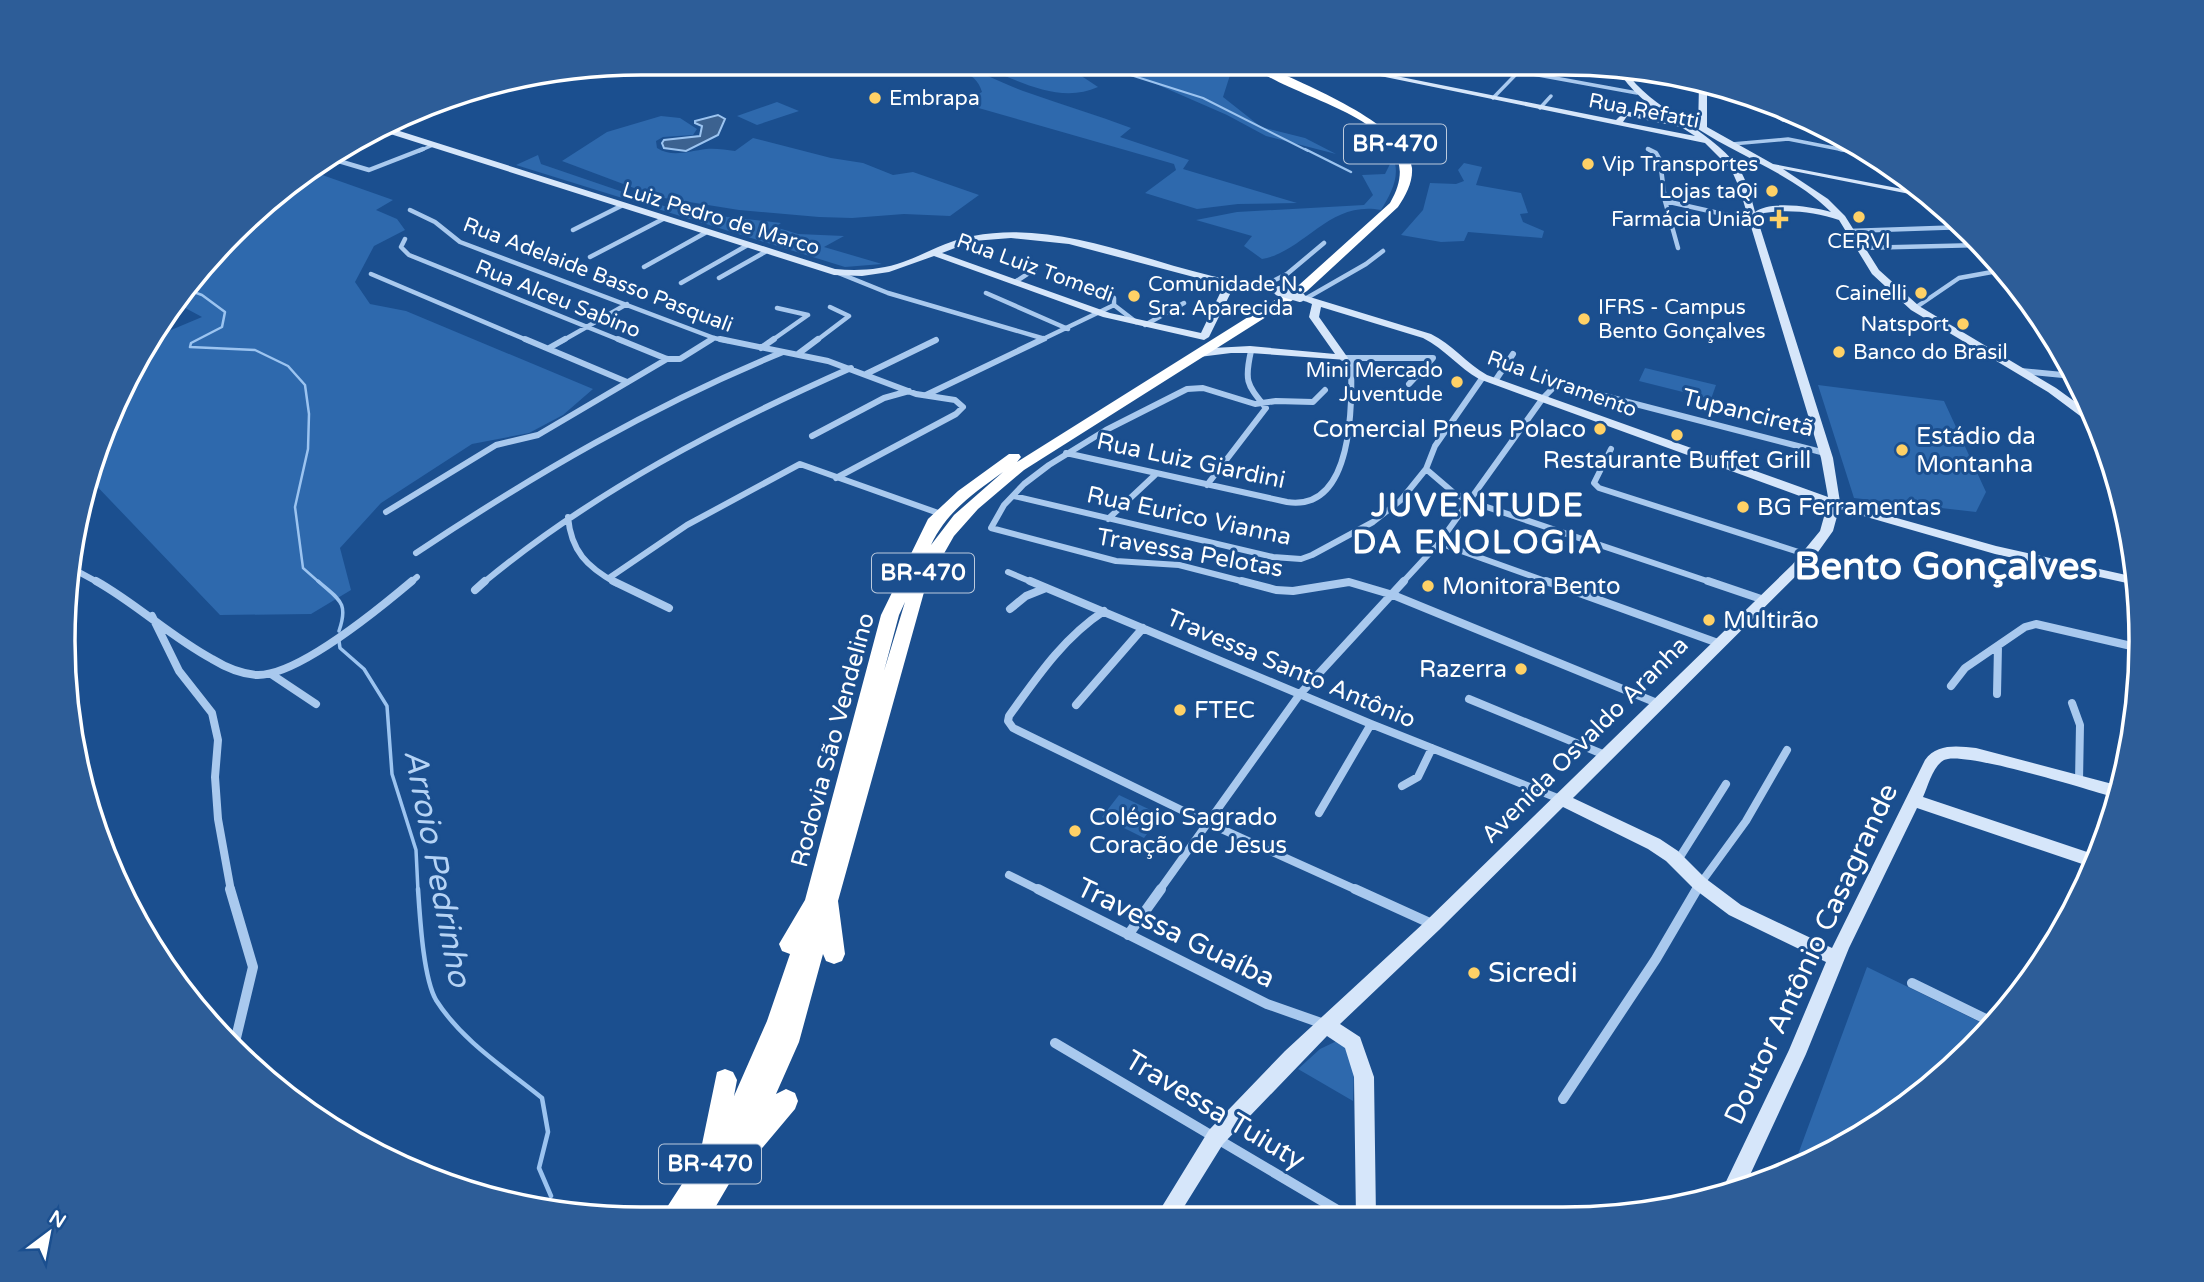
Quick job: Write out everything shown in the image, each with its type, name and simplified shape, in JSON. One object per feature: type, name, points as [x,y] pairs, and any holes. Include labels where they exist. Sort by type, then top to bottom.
[{"type":"highway","name":"Rodovia São Vendelino","points":[[822,901],[890,615],[918,552],[941,514],[1005,462],[1325,269],[1394,205],[1403,192],[1408,177],[1407,165],[1396,145],[1374,124],[1276,75]]},
{"type":"highway","name":"BR-470","points":[[683,1207],[717,1169],[757,1111],[787,1042],[822,901],[918,585],[930,556],[945,532],[977,500],[1018,467],[1066,444],[1212,338]]},
{"type":"highway","name":"BR-470","points":[[698,1207],[772,1046],[797,942],[822,901]]},
{"type":"highway","points":[[822,901],[833,929],[834,954]]},
{"type":"highway","points":[[717,1169],[725,1080]]},
{"type":"highway","points":[[717,1169],[786,1101]]},
{"type":"main road","name":"Rua Refatti","points":[[1380,75],[1708,141]]},
{"type":"main road","points":[[1627,79],[1637,93],[1696,127],[1768,163],[1825,201],[1842,218],[1865,259],[1890,288],[1915,308],[2021,370],[2078,408]]},
{"type":"main road","points":[[1631,79],[1644,93],[1696,127]]},
{"type":"main road","points":[[1617,124],[1625,113],[1696,127],[1704,126],[1703,94]]},
{"type":"main road","name":"Avenida Osvaldo Aranha","points":[[1173,1207],[1216,1137],[1326,1025],[1433,925],[1764,600],[1808,555],[1825,533],[1834,504],[1825,453],[1766,251],[1735,168],[1696,127]]},
{"type":"main road","name":"Luiz Pedro de Marco","points":[[394,132],[834,272]]},
{"type":"main road","points":[[1719,151],[1722,146],[1732,144]]},
{"type":"main road","points":[[1768,163],[1907,192]]},
{"type":"main road","points":[[1782,172],[1797,169]]},
{"type":"main road","points":[[1744,188],[1756,200],[1769,205],[1816,207],[1825,201]]},
{"type":"main road","points":[[1754,220],[1761,211],[1772,210],[1820,212],[1842,218]]},
{"type":"main road","name":"Rua Livramento","points":[[834,272],[880,271],[980,237],[1047,239],[1230,284],[1263,286],[1436,340],[1470,370],[1483,377],[1834,504],[2006,553],[2125,579]]},
{"type":"main road","name":"Rua Luiz Tomedi","points":[[934,253],[1098,312],[1141,324],[1212,338],[1228,346],[1247,350]]},
{"type":"main road","points":[[1212,338],[1230,284]]},
{"type":"main road","points":[[1317,302],[1314,317],[1347,358]]},
{"type":"main road","points":[[1186,359],[1215,350],[1347,358]]},
{"type":"main road","name":"Doutor Antônio Casagrande","points":[[1738,1179],[1797,1054],[1837,959],[1933,760],[1940,753],[1951,751],[1976,754],[2079,780]]},
{"type":"main road","points":[[2079,780],[2108,789]]},
{"type":"main road","points":[[1561,799],[1654,844],[1677,860],[1700,885],[1735,910],[1837,959]]},
{"type":"main road","points":[[1913,800],[2086,858]]},
{"type":"main road","points":[[1326,1025],[1353,1043],[1364,1077],[1366,1207]]},
{"type":"street","points":[[1493,98],[1516,75]]},
{"type":"street","points":[[1536,75],[1637,93]]},
{"type":"street","points":[[1540,108],[1551,96]]},
{"type":"street","points":[[1732,144],[1788,139],[1843,149]]},
{"type":"street","points":[[341,162],[369,170],[433,145]]},
{"type":"street","points":[[1648,149],[1656,153],[1660,160],[1665,201],[1678,248]]},
{"type":"street","points":[[1665,201],[1754,220]]},
{"type":"street","points":[[573,230],[621,206]]},
{"type":"street","name":"Rua Adelaide Basso Pasquali","points":[[410,210],[435,222],[460,242],[714,338],[798,354],[852,368],[909,391],[955,400],[962,407],[956,414],[836,478]]},
{"type":"street","points":[[590,257],[663,219]]},
{"type":"street","points":[[1849,231],[1949,228]]},
{"type":"street","points":[[644,267],[705,233]]},
{"type":"street","name":"Rua Alceu Sabino","points":[[405,239],[401,247],[409,255],[667,359],[681,359],[714,338]]},
{"type":"street","points":[[1263,286],[1287,274],[1324,243]]},
{"type":"street","points":[[1858,248],[1967,245]]},
{"type":"street","points":[[681,283],[746,246]]},
{"type":"street","points":[[1303,298],[1366,264],[1383,251]]},
{"type":"street","points":[[719,278],[765,252]]},
{"type":"street","points":[[1015,282],[1035,269]]},
{"type":"street","name":"Luiz Pedro de Marco","points":[[834,272],[888,293],[1045,339]]},
{"type":"street","points":[[1915,308],[1959,278],[1991,272]]},
{"type":"street","points":[[371,274],[627,382]]},
{"type":"street","points":[[1072,285],[1114,298],[1114,305]]},
{"type":"street","points":[[986,293],[1068,328]]},
{"type":"street","points":[[1114,305],[1141,324],[1184,303]]},
{"type":"street","points":[[549,348],[627,304]]},
{"type":"street","points":[[926,395],[1114,305]]},
{"type":"street","points":[[798,354],[849,316],[830,307]]},
{"type":"street","points":[[761,348],[808,315],[777,308]]},
{"type":"street","points":[[866,374],[936,340]]},
{"type":"street","points":[[1207,485],[1265,410],[1264,402],[1248,385],[1247,350]]},
{"type":"street","points":[[416,553],[486,505],[569,456],[702,384],[783,351]]},
{"type":"street","points":[[1495,381],[1513,354]]},
{"type":"street","points":[[1347,358],[1433,358],[1409,384]]},
{"type":"street","name":"Rua Luiz Giardini","points":[[1066,444],[1156,474],[1293,503],[1309,502],[1323,493],[1336,476],[1345,450],[1352,397],[1347,358]]},
{"type":"street","points":[[386,512],[496,445],[538,435],[667,359]]},
{"type":"street","points":[[475,590],[568,517],[750,413],[852,368]]},
{"type":"street","points":[[2021,370],[2062,375]]},
{"type":"street","name":"Rua Eurico Vianna","points":[[1014,495],[1273,557],[1301,559],[1354,533],[1385,514],[1401,500],[1426,469],[1435,446],[1483,377]]},
{"type":"street","name":"Tupanciretã","points":[[1542,398],[1554,387],[1566,386],[1825,453]]},
{"type":"street","points":[[1014,495],[1066,444],[1086,443],[1191,387],[1203,388],[1251,403],[1313,402],[1325,390]]},
{"type":"street","points":[[812,436],[884,398],[909,391]]},
{"type":"street","points":[[1128,934],[1300,694],[1439,543],[1542,398]]},
{"type":"street","points":[[1066,444],[1086,443]]},
{"type":"street","points":[[1611,449],[1594,483],[1599,488],[1808,555]]},
{"type":"street","points":[[609,578],[687,525],[795,466],[804,464],[836,478],[941,514]]},
{"type":"street","points":[[1426,469],[1454,493],[1469,501],[1764,600]]},
{"type":"street","points":[[1108,519],[1156,474]]},
{"type":"street","name":"Travessa Pelotas","points":[[1014,495],[991,526],[993,530],[1116,561],[1179,565],[1276,590],[1293,591],[1349,582],[1393,595],[1657,704]]},
{"type":"street","points":[[568,517],[569,535],[580,557],[609,578],[669,608]]},
{"type":"street","points":[[1439,543],[1718,643]]},
{"type":"street","name":"Travessa Santo Antônio","points":[[1008,572],[1371,724],[1561,799]]},
{"type":"street","points":[[79,573],[152,617],[219,664],[249,674],[271,674],[332,640],[373,615],[416,577]]},
{"type":"street","points":[[1010,608],[1026,596],[1046,588]]},
{"type":"street","points":[[1104,611],[1086,624],[1043,670],[1009,716],[1010,725],[1019,732],[1206,822],[1433,925]]},
{"type":"street","points":[[152,617],[179,671],[212,713],[218,740],[215,778],[218,818],[229,885],[253,967],[237,1036]]},
{"type":"street","points":[[1951,686],[1965,668],[2025,627],[2036,624],[2129,645]]},
{"type":"street","points":[[1076,705],[1143,628]]},
{"type":"street","points":[[1997,694],[1998,646]]},
{"type":"street","points":[[271,674],[316,704]]},
{"type":"street","points":[[1469,699],[1605,755]]},
{"type":"street","points":[[2072,703],[2081,724],[2079,780]]},
{"type":"street","points":[[1319,813],[1371,724]]},
{"type":"street","points":[[1402,786],[1418,777],[1432,748]]},
{"type":"street","points":[[1563,1099],[1656,959],[1689,900],[1746,821],[1787,750]]},
{"type":"street","points":[[1677,860],[1726,784]]},
{"type":"street","name":"Travessa Guaíba","points":[[1009,876],[1267,1004],[1326,1025]]},
{"type":"street","points":[[1912,983],[1984,1018]]},
{"type":"street","name":"Travessa Tuiuty","points":[[1055,1043],[1333,1207]]},
{"type":"shaded area","points":[[969,75],[985,75],[1131,128],[1120,137],[1189,160],[1183,169],[1297,203],[1238,204],[1197,209],[1145,193],[1176,170],[1174,164],[961,103],[982,92]]},
{"type":"shaded area","points":[[1003,75],[1080,75],[1098,87],[1066,93],[1034,87]]},
{"type":"shaded area","points":[[1135,75],[1230,75],[1223,97],[1261,127],[1305,138],[1336,154],[1266,136],[1227,115]]},
{"type":"shaded area","points":[[777,102],[799,111],[757,125],[737,116]]},
{"type":"shaded area","points":[[718,115],[725,119],[718,135],[686,151],[664,148],[664,140],[700,136],[702,126],[695,121]]},
{"type":"shaded area","points":[[661,116],[680,118],[697,129],[693,135],[663,137],[656,141],[657,148],[669,153],[710,149],[735,151],[753,138],[831,158],[863,163],[893,175],[913,172],[979,195],[950,216],[904,214],[852,218],[819,217],[739,210],[658,197],[562,161],[607,132]]},
{"type":"shaded area","points":[[538,155],[541,164],[664,206],[781,223],[775,227],[798,234],[844,236],[824,247],[882,264],[845,267],[516,165]]},
{"type":"shaded area","points":[[1393,158],[1395,178],[1381,210],[1346,212],[1291,247],[1262,259],[1244,246],[1252,236],[1196,220],[1237,212],[1364,205],[1373,195],[1362,175],[1385,174]]},
{"type":"shaded area","points":[[1464,163],[1482,167],[1476,185],[1521,193],[1528,213],[1520,214],[1523,222],[1544,231],[1542,238],[1468,232],[1464,241],[1441,242],[1401,235],[1423,210],[1430,183],[1456,184],[1464,181],[1458,170]]},
{"type":"shaded area","points":[[322,175],[393,200],[376,210],[397,219],[405,230],[374,246],[355,282],[370,304],[406,311],[593,389],[563,415],[529,433],[472,444],[381,503],[340,548],[351,590],[311,614],[220,615],[97,487],[118,424],[151,358],[168,331],[202,317],[185,308],[216,268],[268,216]]},
{"type":"shaded area","points":[[1645,368],[1716,385],[1711,399],[1639,381]]},
{"type":"shaded area","name":"Estádio da Montanha","points":[[1818,385],[1944,401],[1986,492],[1976,512],[1854,498]]},
{"type":"shaded area","points":[[1119,795],[1161,815],[1144,838],[1102,817]]},
{"type":"shaded area","points":[[1867,967],[1980,1022],[1907,1090],[1846,1131],[1798,1155]]},
{"type":"shaded area","points":[[1343,1038],[1354,1069],[1353,1101],[1298,1069],[1320,1049]]},
{"type":"waterway","points":[[1131,75],[1203,98],[1308,151]]},
{"type":"waterway","points":[[1305,149],[1351,172]]},
{"type":"waterway","name":"Arroio Pedrinho","points":[[196,293],[225,312],[222,327],[191,343],[190,347],[255,350],[288,366],[305,385],[309,414],[308,449],[295,507],[303,568],[320,583]]},
{"type":"waterway","name":"Arroio Pedrinho","points":[[318,581],[340,602],[343,614],[339,631]]},
{"type":"waterway","name":"Arroio Pedrinho","points":[[339,641],[340,648],[364,669],[387,706],[392,774],[416,850],[418,891]]},
{"type":"waterway","name":"Arroio Pedrinho","points":[[418,889],[425,962],[436,1000],[471,1041],[542,1098],[548,1132],[539,1168],[551,1196]]},
{"type":"place","name":"Embrapa","points":[[875,98]]},
{"type":"place","name":"Vip Transportes","points":[[1588,164]]},
{"type":"place","name":"Lojas taQi","points":[[1772,191]]},
{"type":"place","name":"CERVI","points":[[1859,217]]},
{"type":"place","name":"Farmácia União","points":[[1779,219]]},
{"type":"place","name":"Cainelli","points":[[1921,293]]},
{"type":"place","name":"Comunidade N. Sra. Aparecida","points":[[1134,296]]},
{"type":"place","name":"IFRS - Campus Bento Gonçalves","points":[[1584,319]]},
{"type":"place","name":"Natsport","points":[[1963,324]]},
{"type":"place","name":"Banco do Brasil","points":[[1839,352]]},
{"type":"place","name":"Mini Mercado Juventude","points":[[1457,382]]},
{"type":"place","name":"Comercial Pneus Polaco","points":[[1600,429]]},
{"type":"place","name":"Restaurante Buffet Grill","points":[[1677,435]]},
{"type":"place","name":"Estádio da Montanha","points":[[1902,450]]},
{"type":"place","name":"BG Ferramentas","points":[[1743,507]]},
{"type":"place","name":"Monitora Bento","points":[[1428,586]]},
{"type":"place","name":"Multirão","points":[[1709,620]]},
{"type":"place","name":"Razerra","points":[[1521,669]]},
{"type":"place","name":"FTEC","points":[[1180,710]]},
{"type":"place","name":"Colégio Sagrado Coração de Jesus","points":[[1075,831]]},
{"type":"place","name":"Sicredi","points":[[1474,973]]},
{"type":"district","name":"JUVENTUDE DA ENOLOGIA","points":[[1478,524]]},
{"type":"district","name":"Bento Gonçalves","points":[[1946,567]]}]
